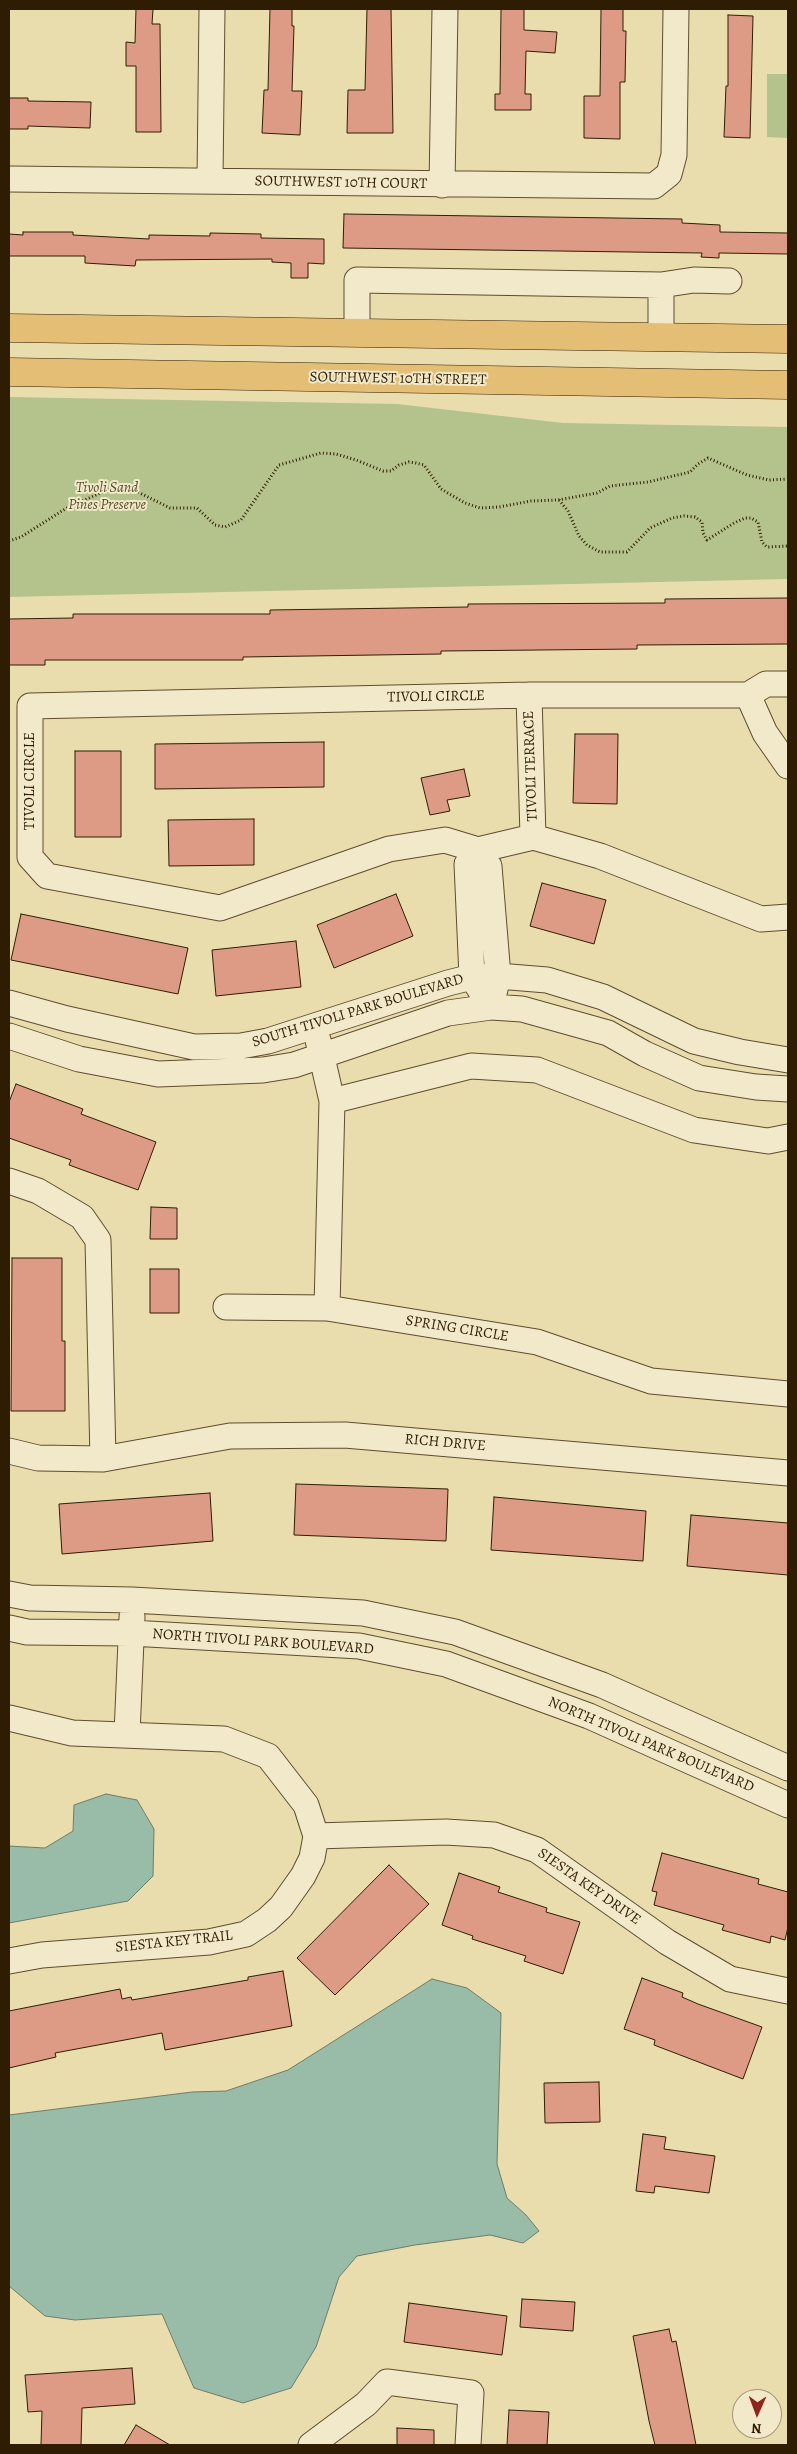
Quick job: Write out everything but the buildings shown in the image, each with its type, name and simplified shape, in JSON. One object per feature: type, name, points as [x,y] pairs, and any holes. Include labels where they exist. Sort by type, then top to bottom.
[{"type":"main road","points":[[9,328],[788,339]]},
{"type":"main road","name":"SOUTHWEST 10TH STREET","points":[[9,372],[788,385]]},
{"type":"street","points":[[210,180],[212,9]]},
{"type":"street","points":[[442,185],[445,9]]},
{"type":"street","name":"SOUTHWEST 10TH COURT","points":[[9,179],[654,186],[670,174],[674,155],[676,9]]},
{"type":"street","points":[[357,333],[357,280],[661,285],[694,280],[729,281]]},
{"type":"street","points":[[661,285],[661,336]]},
{"type":"street","points":[[788,684],[766,684],[748,695],[765,733],[788,766]]},
{"type":"street","name":"TIVOLI CIRCLE","points":[[478,850],[445,840],[389,849],[220,908],[46,876],[30,857],[20,707],[529,695],[748,695]]},
{"type":"street","name":"TIVOLI TERRACE","points":[[529,695],[533,837]]},
{"type":"street","points":[[491,1007],[472,977],[467,864],[478,850],[533,837],[600,856],[761,919],[788,917]]},
{"type":"street","points":[[478,850],[489,866],[498,976],[491,1007]]},
{"type":"street","name":"SOUTH TIVOLI PARK BOULEVARD","points":[[9,1003],[67,1020],[194,1047],[241,1046],[268,1041],[315,1024],[472,977],[498,976],[547,980],[603,997],[694,1041],[740,1052],[788,1060]]},
{"type":"street","name":"SOUTH TIVOLI PARK BOULEVARD","points":[[9,1036],[79,1059],[158,1074],[263,1070],[294,1065],[448,1013],[491,1007],[522,1009],[608,1033],[645,1054],[699,1078],[756,1087],[788,1089]]},
{"type":"street","points":[[315,1024],[332,1101],[327,1308]]},
{"type":"street","points":[[332,1101],[471,1066],[538,1070],[694,1130],[768,1140],[788,1137]]},
{"type":"street","points":[[9,1181],[38,1191],[82,1217],[98,1240],[103,1459]]},
{"type":"street","name":"SPRING CIRCLE","points":[[226,1307],[327,1308],[537,1342],[651,1381],[788,1394]]},
{"type":"street","name":"RICH DRIVE","points":[[9,1451],[38,1458],[103,1459],[230,1436],[345,1435],[788,1473]]},
{"type":"street","points":[[9,1594],[30,1598],[132,1600],[363,1613],[455,1632],[602,1685],[788,1768]]},
{"type":"street","points":[[127,1734],[132,1600]]},
{"type":"street","name":"NORTH TIVOLI PARK BOULEVARD","points":[[9,1628],[27,1632],[131,1633],[359,1646],[446,1664],[563,1707],[788,1805]]},
{"type":"street","points":[[563,1707],[574,1675]]},
{"type":"street","points":[[9,1718],[72,1733],[224,1738],[268,1756],[306,1805],[316,1836]]},
{"type":"street","name":"SIESTA KEY DRIVE","points":[[316,1836],[446,1832],[494,1835],[537,1850],[667,1942],[730,1979],[788,1991]]},
{"type":"street","name":"SIESTA KEY TRAIL","points":[[9,1961],[42,1955],[209,1942],[246,1934],[267,1920],[281,1907],[303,1876],[312,1858],[316,1836]]},
{"type":"street","points":[[311,2445],[366,2404],[387,2382],[471,2393],[468,2445]]},
{"type":"path","points":[[9,541],[21,537],[65,509],[109,489],[128,487],[170,508],[197,508],[215,525],[226,527],[242,520],[279,465],[321,453],[349,458],[383,471],[391,471],[399,465],[409,462],[416,463],[424,466],[442,489],[465,503],[480,508],[499,507],[531,501],[558,500],[597,493],[610,486],[648,482],[690,472],[708,458],[748,476],[769,480],[788,479]]},
{"type":"path","points":[[558,500],[571,517],[580,536],[587,545],[600,552],[627,552],[635,546],[650,528],[672,518],[684,516],[695,517],[702,522],[703,533],[707,540],[734,523],[744,518],[751,518],[758,522],[762,542],[767,547],[788,546]]},
{"type":"green space","points":[[767,74],[788,74],[788,138],[767,137]]},
{"type":"green space","name":"Tivoli Sand Pines Preserve","points":[[9,397],[397,404],[563,423],[788,427],[788,579],[9,597]]},
{"type":"shaded area","points":[[106,1794],[137,1800],[154,1829],[153,1876],[128,1901],[9,1923],[9,1846],[45,1848],[73,1831],[74,1805]]},
{"type":"shaded area","points":[[432,1979],[467,1988],[501,2013],[497,2164],[507,2198],[526,2215],[539,2231],[523,2243],[490,2235],[415,2245],[357,2256],[339,2277],[316,2347],[291,2388],[243,2403],[194,2388],[162,2314],[75,2320],[45,2316],[9,2286],[9,2115],[192,2092],[226,2091],[288,2070]]}]
